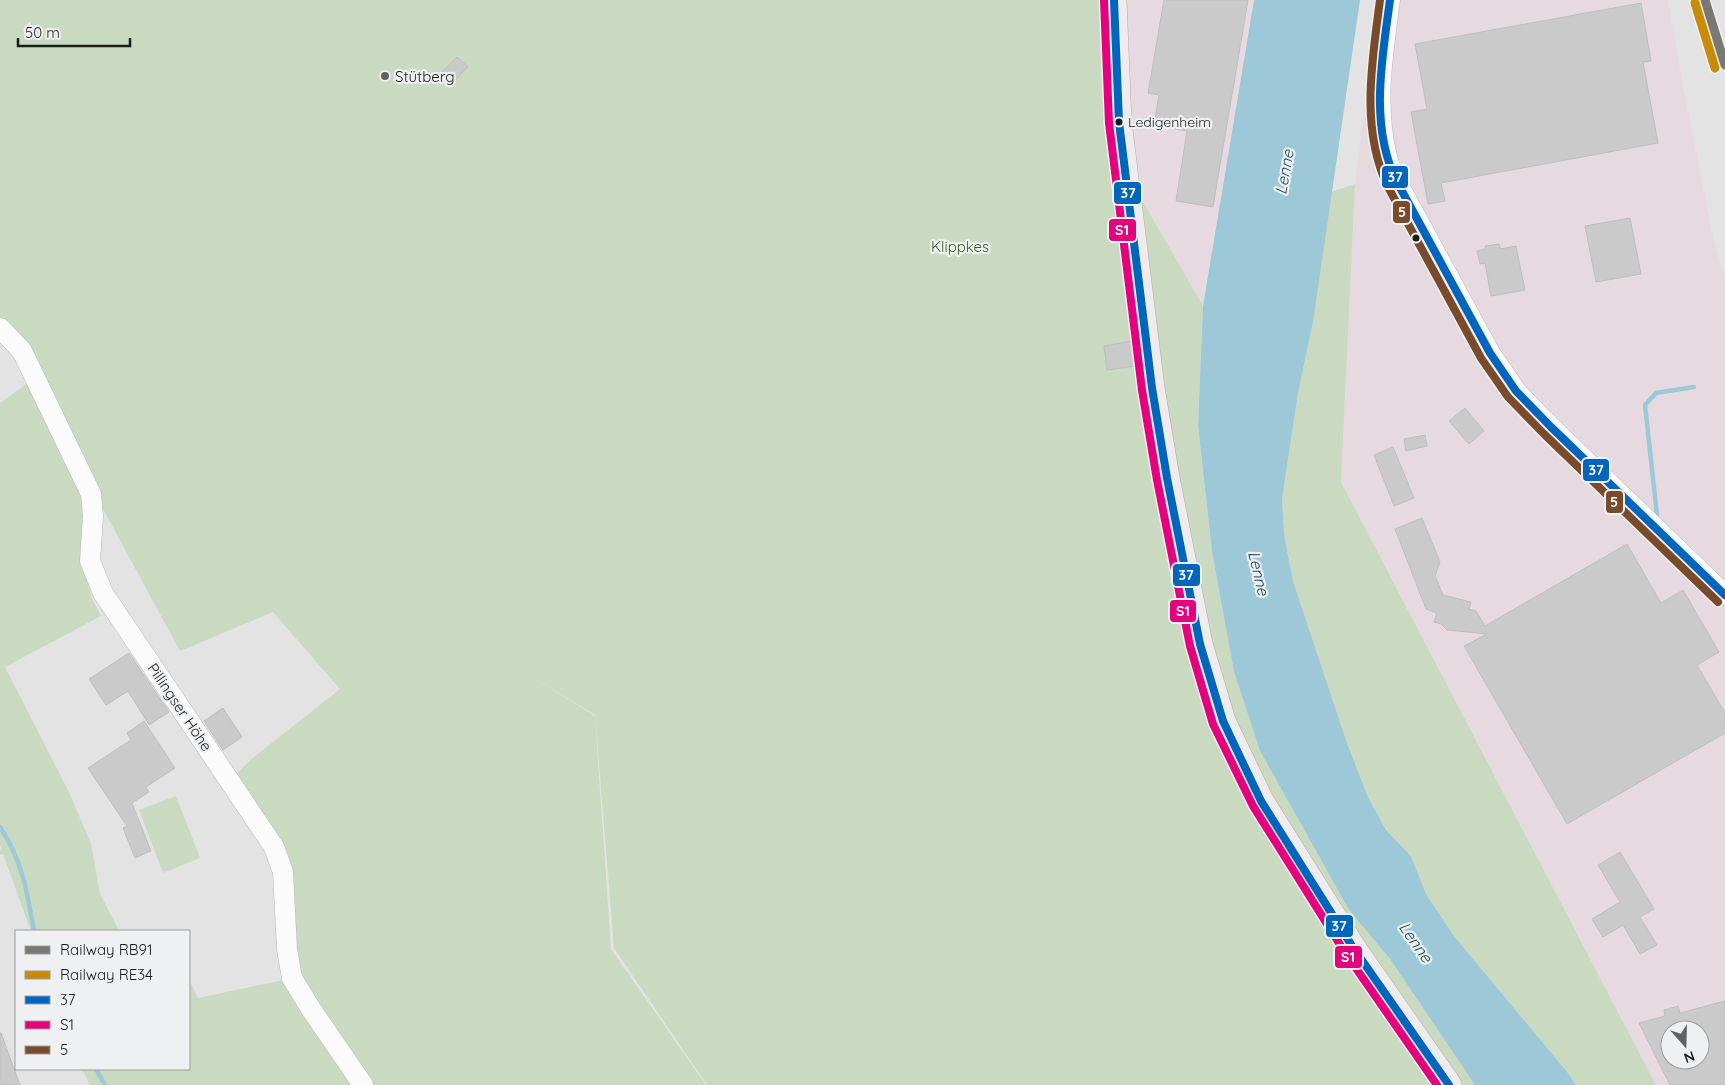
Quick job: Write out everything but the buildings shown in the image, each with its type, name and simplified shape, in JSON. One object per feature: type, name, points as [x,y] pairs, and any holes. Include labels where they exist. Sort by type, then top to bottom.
[{"type":"main road","points":[[1114,0],[1119,122],[1152,388],[1167,478],[1200,644],[1223,720],[1261,801],[1352,946],[1449,1085]]},
{"type":"street","points":[[1390,0],[1381,62],[1380,99],[1381,127],[1387,159],[1397,182],[1490,353],[1516,391],[1725,595]]},
{"type":"street","name":"Pillingser Höhe","points":[[0,328],[22,352],[91,494],[93,516],[90,561],[103,593],[274,847],[283,872],[287,949],[292,978],[363,1085]]},
{"type":"shaded area","points":[[1123,0],[1254,0],[1203,306],[1135,189]]},
{"type":"shaded area","points":[[1379,0],[1668,0],[1713,238],[1725,278],[1725,1085],[1656,1085],[1341,482],[1355,184]]},
{"type":"green space","name":"Klippkes","points":[[0,0],[1101,0],[1108,141],[1203,306],[1198,426],[1212,552],[1234,672],[1260,751],[1349,910],[1390,959],[1475,1085],[707,1085],[614,948],[595,715],[526,673],[595,716],[611,949],[706,1085],[366,1085],[296,978],[285,871],[231,780],[249,761],[340,689],[273,612],[180,651],[0,319]]},
{"type":"green space","points":[[1355,184],[1341,482],[1656,1085],[1576,1085],[1454,936],[1426,894],[1411,856],[1386,830],[1368,797],[1347,743],[1293,581],[1284,534],[1282,499],[1298,393],[1313,322],[1331,192]]},
{"type":"green space","points":[[33,379],[87,494],[84,568],[92,599],[101,616],[5,667],[70,794],[91,844],[100,894],[118,930],[31,930],[3,854],[0,855],[0,849],[2,851],[0,844],[0,403]]},
{"type":"green space","points":[[176,796],[200,858],[163,873],[139,810]]},
{"type":"green space","points":[[288,979],[358,1085],[90,1085],[82,1070],[190,1070],[190,982],[198,998]]},
{"type":"water","name":"Lenne","points":[[1254,0],[1360,0],[1313,322],[1298,393],[1282,499],[1284,534],[1293,581],[1347,743],[1368,797],[1386,830],[1411,856],[1426,894],[1454,936],[1576,1085],[1475,1085],[1390,959],[1349,910],[1260,751],[1234,672],[1212,552],[1198,426],[1203,306]]},
{"type":"waterway","points":[[1657,515],[1645,405],[1656,393],[1694,387]]},
{"type":"waterway","points":[[0,827],[19,865],[34,930]]},
{"type":"waterway","points":[[97,1070],[105,1085]]},
{"type":"rail line","name":"RB91","points":[[1705,0],[1725,65]]},
{"type":"rail line","name":"RE34","points":[[1695,3],[1715,68]]},
{"type":"transit line","name":"S1","points":[[1104,0],[1109,123],[1142,390],[1157,480],[1190,646],[1213,724],[1253,806],[1344,951],[1437,1085]]},
{"type":"transit line","name":"37","points":[[1114,0],[1119,122],[1152,388],[1167,478],[1200,644],[1223,721],[1261,801],[1352,946],[1449,1085]]},
{"type":"transit line","name":"5","points":[[1380,0],[1370,95],[1374,142],[1379,165],[1388,187],[1481,358],[1508,397],[1718,602]]},
{"type":"transit line","name":"37","points":[[1390,0],[1380,92],[1380,115],[1388,161],[1397,182],[1490,353],[1516,391],[1725,595]]},
{"type":"place","name":"Stütberg","points":[[385,76]]},
{"type":"place","name":"Ledigenheim","points":[[1119,122]]}]
